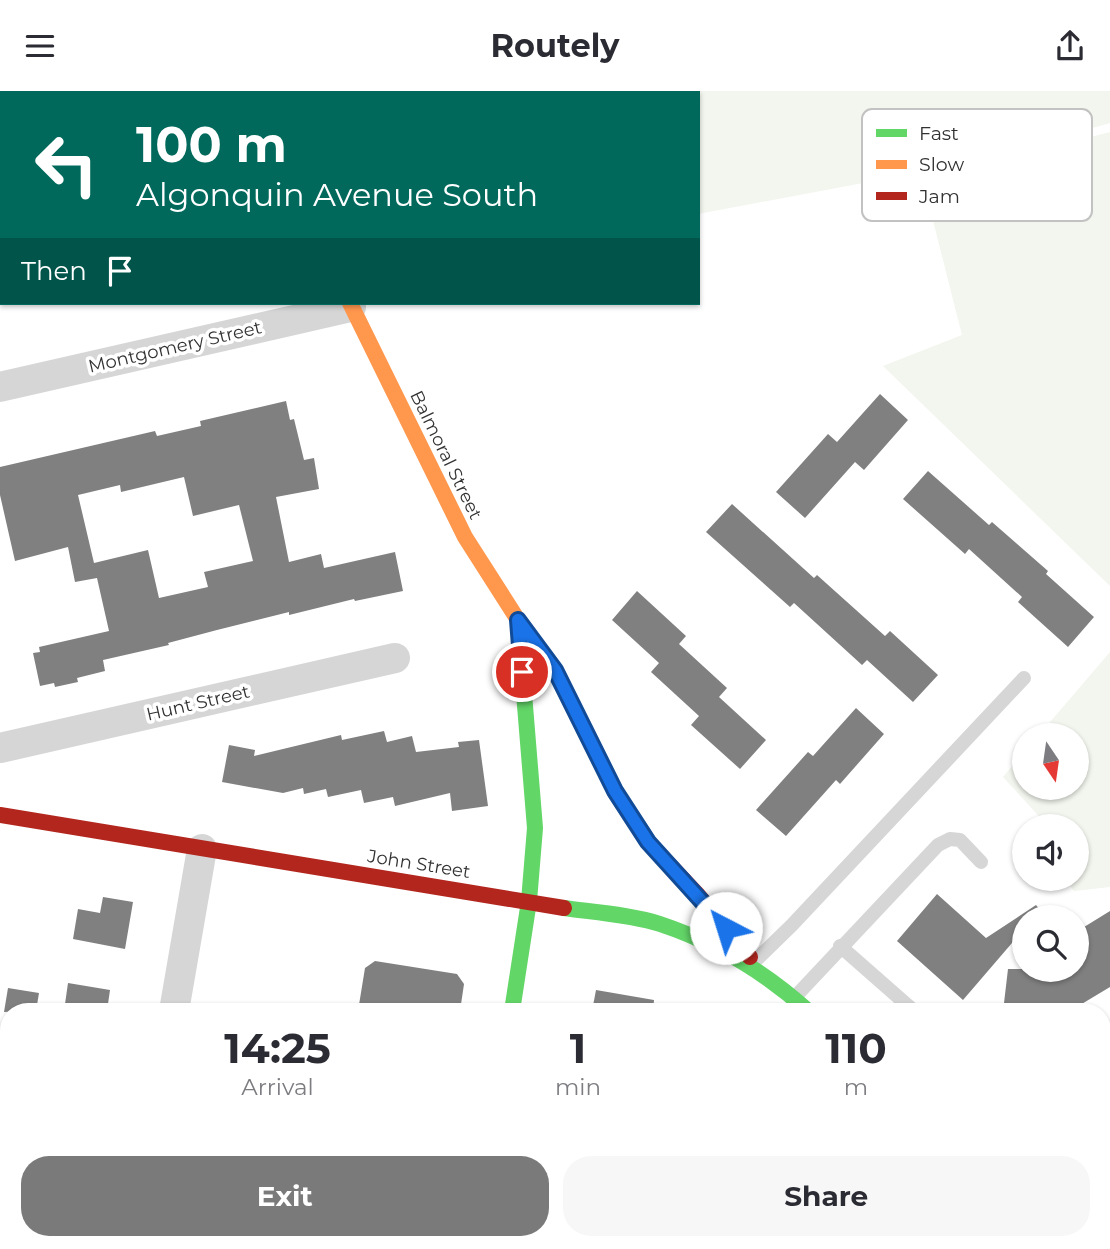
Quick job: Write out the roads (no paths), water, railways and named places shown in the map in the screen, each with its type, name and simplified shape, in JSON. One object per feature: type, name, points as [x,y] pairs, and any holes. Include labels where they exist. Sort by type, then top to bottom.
[{"type":"main road","name":"Balmoral Street","points":[[350,305],[466,537],[518,620],[555,670],[615,791],[648,842],[697,894],[754,962],[777,983]]},
{"type":"main road","points":[[513,1003],[529,901],[535,828],[518,620]]},
{"type":"main road","name":"John Street","points":[[0,815],[658,923],[719,948],[777,983],[799,1003]]},
{"type":"street","name":"Montgomery Street","points":[[0,387],[350,305]]},
{"type":"street","name":"Hunt Street","points":[[0,748],[395,658]]},
{"type":"street","points":[[175,1003],[202,849]]},
{"type":"lane","points":[[754,962],[1024,678]]},
{"type":"lane","points":[[793,998],[938,845],[950,839],[960,840],[981,863]]},
{"type":"lane","points":[[840,946],[905,1003]]}]
